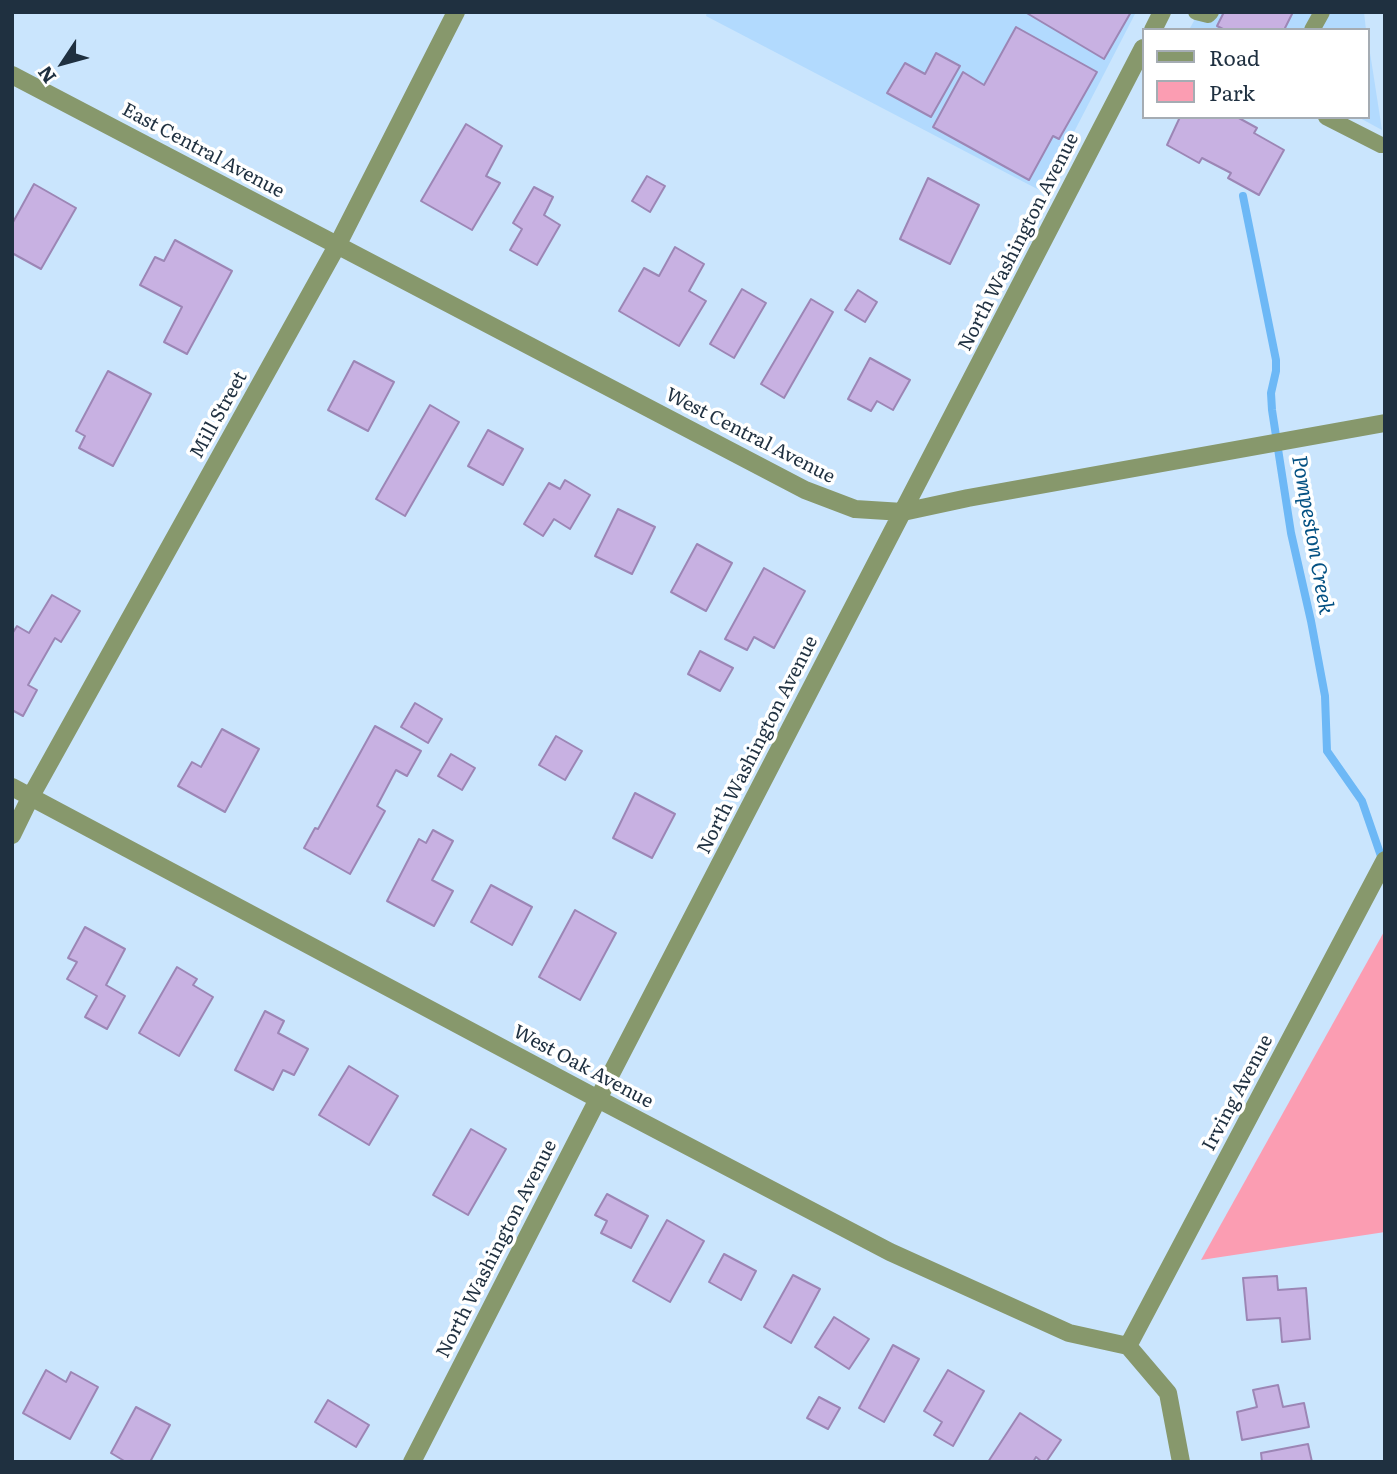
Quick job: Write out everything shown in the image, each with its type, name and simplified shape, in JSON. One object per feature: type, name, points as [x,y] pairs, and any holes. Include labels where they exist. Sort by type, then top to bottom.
[{"type":"street","name":"Mill Street","points":[[12,835],[31,796],[338,244],[456,12]]},
{"type":"street","points":[[1154,28],[1162,12]]},
{"type":"street","name":"North Washington Avenue","points":[[412,1462],[1142,50]]},
{"type":"street","name":"East Central Avenue","points":[[12,75],[338,244]]},
{"type":"street","name":"West Central Avenue","points":[[338,244],[805,490],[855,509],[903,512],[1385,423]]},
{"type":"street","name":"West Oak Avenue","points":[[12,787],[890,1252],[1069,1333],[1128,1346]]},
{"type":"street","name":"Irving Avenue","points":[[1128,1346],[1385,860]]},
{"type":"street","points":[[1128,1346],[1168,1392],[1181,1462]]},
{"type":"lane","points":[[1196,12],[1208,15],[1211,12]]},
{"type":"lane","points":[[1313,28],[1322,12]]},
{"type":"lane","points":[[1330,119],[1385,145]]},
{"type":"shaded area","points":[[707,12],[1136,12],[1043,192],[706,16]]},
{"type":"shaded area","points":[[1199,12],[1364,12],[1366,28],[1190,28]]},
{"type":"shaded area","points":[[1369,49],[1382,130],[1362,119],[1369,119]]},
{"type":"green space","points":[[1385,930],[1385,1232],[1201,1260]]},
{"type":"building","points":[[1025,12],[1131,12],[1104,59]]},
{"type":"building","points":[[1224,12],[1293,12],[1285,28],[1217,26]]},
{"type":"building","points":[[1016,27],[1097,72],[1059,139],[1053,136],[1029,180],[933,127],[963,72],[984,85]]},
{"type":"building","points":[[936,53],[960,66],[931,117],[887,93],[905,63],[925,74]]},
{"type":"building","points":[[1179,119],[1241,119],[1257,128],[1254,133],[1284,150],[1259,195],[1228,178],[1231,173],[1202,158],[1199,163],[1167,145]]},
{"type":"building","points":[[466,124],[502,146],[486,176],[500,183],[472,230],[421,201]]},
{"type":"building","points":[[647,176],[665,186],[650,212],[632,201]]},
{"type":"building","points":[[928,178],[979,205],[950,264],[900,239]]},
{"type":"building","points":[[34,184],[76,208],[41,269],[12,253],[12,224]]},
{"type":"building","points":[[534,187],[553,197],[544,215],[560,225],[537,265],[510,250],[522,229],[513,223]]},
{"type":"building","points":[[175,240],[232,271],[187,354],[164,342],[182,307],[140,285],[155,257],[164,261]]},
{"type":"building","points":[[675,247],[704,264],[689,291],[706,301],[679,346],[619,311],[644,268],[659,276]]},
{"type":"building","points":[[742,289],[766,303],[734,358],[710,344]]},
{"type":"building","points":[[858,290],[877,302],[865,322],[845,310]]},
{"type":"building","points":[[811,299],[833,312],[784,398],[761,384]]},
{"type":"building","points":[[870,358],[910,380],[893,410],[877,401],[871,411],[848,399]]},
{"type":"building","points":[[354,361],[394,382],[368,431],[328,410]]},
{"type":"building","points":[[108,371],[151,394],[113,466],[79,448],[85,436],[76,431]]},
{"type":"building","points":[[430,405],[459,422],[405,516],[376,499]]},
{"type":"building","points":[[488,430],[523,449],[503,485],[468,466]]},
{"type":"building","points":[[565,480],[590,495],[570,529],[554,519],[543,536],[524,524],[549,483],[560,489]]},
{"type":"building","points":[[618,509],[655,527],[632,574],[595,556]]},
{"type":"building","points":[[697,544],[732,563],[706,611],[671,592]]},
{"type":"building","points":[[764,568],[805,591],[774,648],[754,637],[747,650],[725,639]]},
{"type":"building","points":[[52,595],[80,611],[61,642],[55,638],[28,685],[37,690],[23,716],[12,710],[12,634],[17,626],[29,633]]},
{"type":"building","points":[[700,651],[733,668],[720,691],[688,674]]},
{"type":"building","points":[[415,703],[442,719],[428,743],[401,727]]},
{"type":"building","points":[[375,726],[421,751],[407,776],[396,770],[377,806],[385,811],[350,874],[304,848],[315,828],[318,829]]},
{"type":"building","points":[[222,729],[259,749],[225,812],[178,786],[192,762],[201,767]]},
{"type":"building","points":[[556,736],[582,751],[565,780],[539,765]]},
{"type":"building","points":[[451,754],[475,768],[462,790],[438,776]]},
{"type":"building","points":[[635,793],[675,814],[652,858],[613,838]]},
{"type":"building","points":[[433,830],[453,841],[432,880],[453,891],[434,926],[387,901],[419,839],[426,843]]},
{"type":"building","points":[[491,885],[532,907],[512,945],[471,922]]},
{"type":"building","points":[[575,910],[616,933],[580,1000],[539,977]]},
{"type":"building","points":[[85,927],[125,949],[106,985],[125,996],[107,1029],[85,1017],[97,996],[67,979],[77,962],[68,958]]},
{"type":"building","points":[[177,967],[197,979],[193,985],[213,997],[179,1056],[139,1033]]},
{"type":"building","points":[[265,1011],[284,1021],[278,1033],[308,1049],[294,1075],[283,1070],[273,1090],[235,1070]]},
{"type":"building","points":[[349,1066],[398,1096],[369,1145],[319,1115]]},
{"type":"building","points":[[471,1129],[506,1149],[468,1215],[433,1195]]},
{"type":"building","points":[[607,1194],[648,1216],[631,1248],[601,1233],[607,1221],[595,1215]]},
{"type":"building","points":[[667,1220],[704,1241],[670,1302],[633,1281]]},
{"type":"building","points":[[724,1254],[756,1271],[741,1300],[709,1282]]},
{"type":"building","points":[[793,1275],[820,1289],[791,1343],[764,1327]]},
{"type":"building","points":[[1277,1276],[1278,1290],[1306,1288],[1310,1339],[1282,1342],[1280,1318],[1247,1320],[1243,1278]]},
{"type":"building","points":[[834,1317],[869,1339],[849,1369],[815,1347]]},
{"type":"building","points":[[893,1345],[919,1359],[884,1422],[859,1408]]},
{"type":"building","points":[[46,1370],[66,1382],[71,1372],[98,1387],[70,1439],[23,1413]]},
{"type":"building","points":[[948,1370],[984,1391],[953,1446],[934,1435],[942,1422],[924,1411]]},
{"type":"building","points":[[1278,1385],[1283,1407],[1304,1403],[1309,1427],[1242,1440],[1237,1412],[1257,1407],[1253,1390]]},
{"type":"building","points":[[819,1397],[840,1408],[828,1429],[807,1418]]},
{"type":"building","points":[[328,1400],[369,1425],[356,1447],[315,1422]]},
{"type":"building","points":[[136,1407],[170,1425],[150,1462],[126,1462],[111,1453]]},
{"type":"building","points":[[1020,1413],[1061,1440],[1046,1462],[1036,1457],[1033,1462],[988,1462]]},
{"type":"building","points":[[1308,1444],[1312,1462],[1262,1462],[1261,1453]]},
{"type":"waterway","name":"Pompeston Creek","points":[[1243,196],[1276,360],[1271,393],[1272,410],[1291,533],[1325,696],[1327,751],[1362,801],[1383,862]]}]
